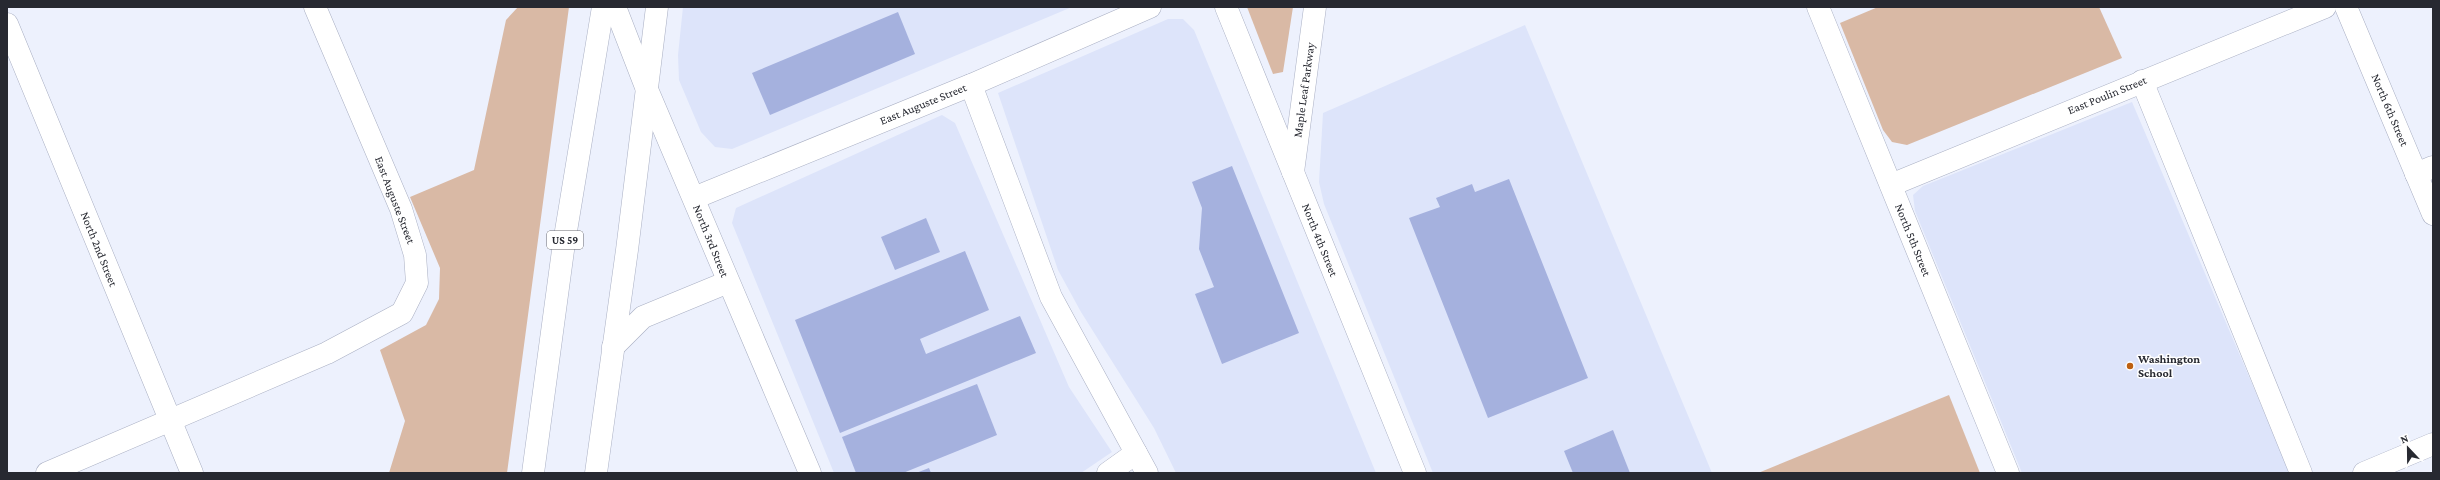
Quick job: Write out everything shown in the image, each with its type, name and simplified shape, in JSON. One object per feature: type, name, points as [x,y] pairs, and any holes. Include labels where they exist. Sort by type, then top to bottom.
[{"type":"street","name":"East Auguste Street","points":[[47,473],[328,353],[402,313],[417,283],[415,255],[401,209],[315,7]]},
{"type":"street","name":"US 59","points":[[533,473],[564,243],[603,7]]},
{"type":"street","name":"North 3rd Street","points":[[615,7],[646,87],[810,473]]},
{"type":"street","points":[[596,473],[628,250],[646,87],[658,7]]},
{"type":"street","name":"East Auguste Street","points":[[694,198],[971,85],[1150,7]]},
{"type":"street","name":"North 4th Street","points":[[1226,7],[1415,473]]},
{"type":"street","name":"Maple Leaf Parkway","points":[[1293,173],[1315,7]]},
{"type":"street","name":"North 5th Street","points":[[1818,7],[2008,473]]},
{"type":"street","name":"East Poulin Street","points":[[1891,185],[2325,7]]},
{"type":"street","name":"North 6th Street","points":[[2346,7],[2425,171],[2433,214]]},
{"type":"street","name":"North 2nd Street","points":[[7,24],[192,473]]},
{"type":"street","points":[[2142,81],[2301,473]]},
{"type":"street","points":[[971,85],[1051,297],[1147,473]]},
{"type":"street","points":[[613,347],[643,317],[728,282]]},
{"type":"street","points":[[2364,473],[2433,444]]},
{"type":"street","points":[[1108,473],[1136,453]]},
{"type":"shaded area","points":[[518,7],[569,7],[507,473],[389,473],[405,421],[380,350],[426,325],[439,299],[440,268],[410,197],[474,170],[506,20]]},
{"type":"shaded area","points":[[683,7],[1072,7],[732,149],[715,147],[701,132],[679,80],[678,55]]},
{"type":"shaded area","points":[[1247,7],[1293,7],[1283,72],[1273,74]]},
{"type":"shaded area","points":[[1878,7],[2099,7],[2122,58],[1907,145],[1892,142],[1883,130],[1840,23]]},
{"type":"shaded area","points":[[1168,19],[1183,19],[1194,30],[1376,473],[1176,473],[1154,428],[1081,312],[1058,270],[998,93]]},
{"type":"shaded area","points":[[1525,25],[1712,473],[1433,473],[1324,204],[1319,182],[1323,113]]},
{"type":"shaded area","points":[[2132,102],[2290,473],[2022,473],[1915,211],[1913,195],[1923,186]]},
{"type":"shaded area","points":[[942,115],[955,123],[1069,387],[1112,452],[1081,473],[834,473],[732,223],[736,208]]},
{"type":"shaded area","points":[[1949,395],[1980,473],[1758,473]]},
{"type":"building","points":[[898,12],[915,54],[770,115],[752,73]]},
{"type":"building","points":[[1232,166],[1299,333],[1222,364],[1195,294],[1214,287],[1199,249],[1202,208],[1192,182]]},
{"type":"building","points":[[1509,179],[1588,378],[1488,418],[1409,218],[1440,207],[1436,198],[1472,184],[1475,192]]},
{"type":"building","points":[[926,218],[940,252],[895,270],[881,237]]},
{"type":"building","points":[[965,251],[989,310],[920,339],[926,354],[1020,316],[1036,353],[840,433],[795,320]]},
{"type":"building","points":[[977,384],[997,435],[903,473],[856,473],[842,437]]},
{"type":"building","points":[[1613,430],[1630,473],[1573,473],[1564,451]]},
{"type":"building","points":[[929,468],[931,473],[916,473]]},
{"type":"place","name":"Washington School","points":[[2130,366]]}]
